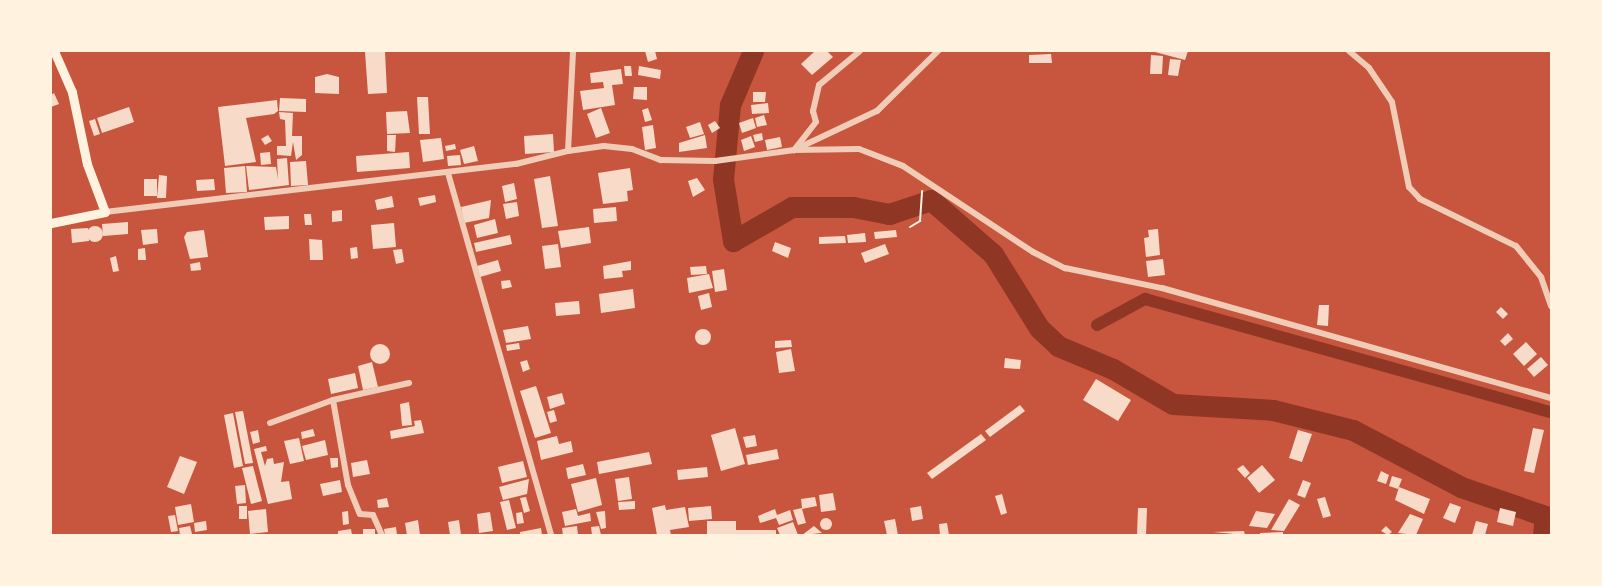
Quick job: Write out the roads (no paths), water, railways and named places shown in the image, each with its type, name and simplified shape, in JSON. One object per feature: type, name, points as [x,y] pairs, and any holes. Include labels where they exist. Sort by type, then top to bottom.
[{"type":"main road","points":[[51,223],[105,212],[88,164],[72,92],[54,51]]},
{"type":"street","points":[[568,151],[573,51]]},
{"type":"street","points":[[794,150],[816,122],[813,111],[819,85],[860,51]]},
{"type":"street","points":[[794,150],[877,111],[938,51]]},
{"type":"street","points":[[1349,51],[1369,68],[1392,102],[1409,187],[1420,199],[1517,246],[1541,277],[1551,306]]},
{"type":"street","points":[[105,212],[448,173],[516,164],[568,151],[604,146],[632,149],[661,160],[715,161],[794,150],[859,149],[903,166],[1033,253],[1065,268],[1162,288],[1551,398]]},
{"type":"street","points":[[448,173],[551,535]]},
{"type":"street","points":[[270,423],[333,400],[410,383]]},
{"type":"street","points":[[333,400],[348,485],[360,514],[373,515],[382,535]]},
{"type":"waterway","points":[[753,51],[730,105],[723,179],[733,241],[792,207],[853,207],[889,214],[931,200],[993,254],[1039,328],[1058,346],[1113,369],[1173,404],[1273,410],[1353,430],[1461,487],[1545,516],[1543,535]]},
{"type":"waterway","points":[[1097,325],[1145,299],[1551,412]]}]
